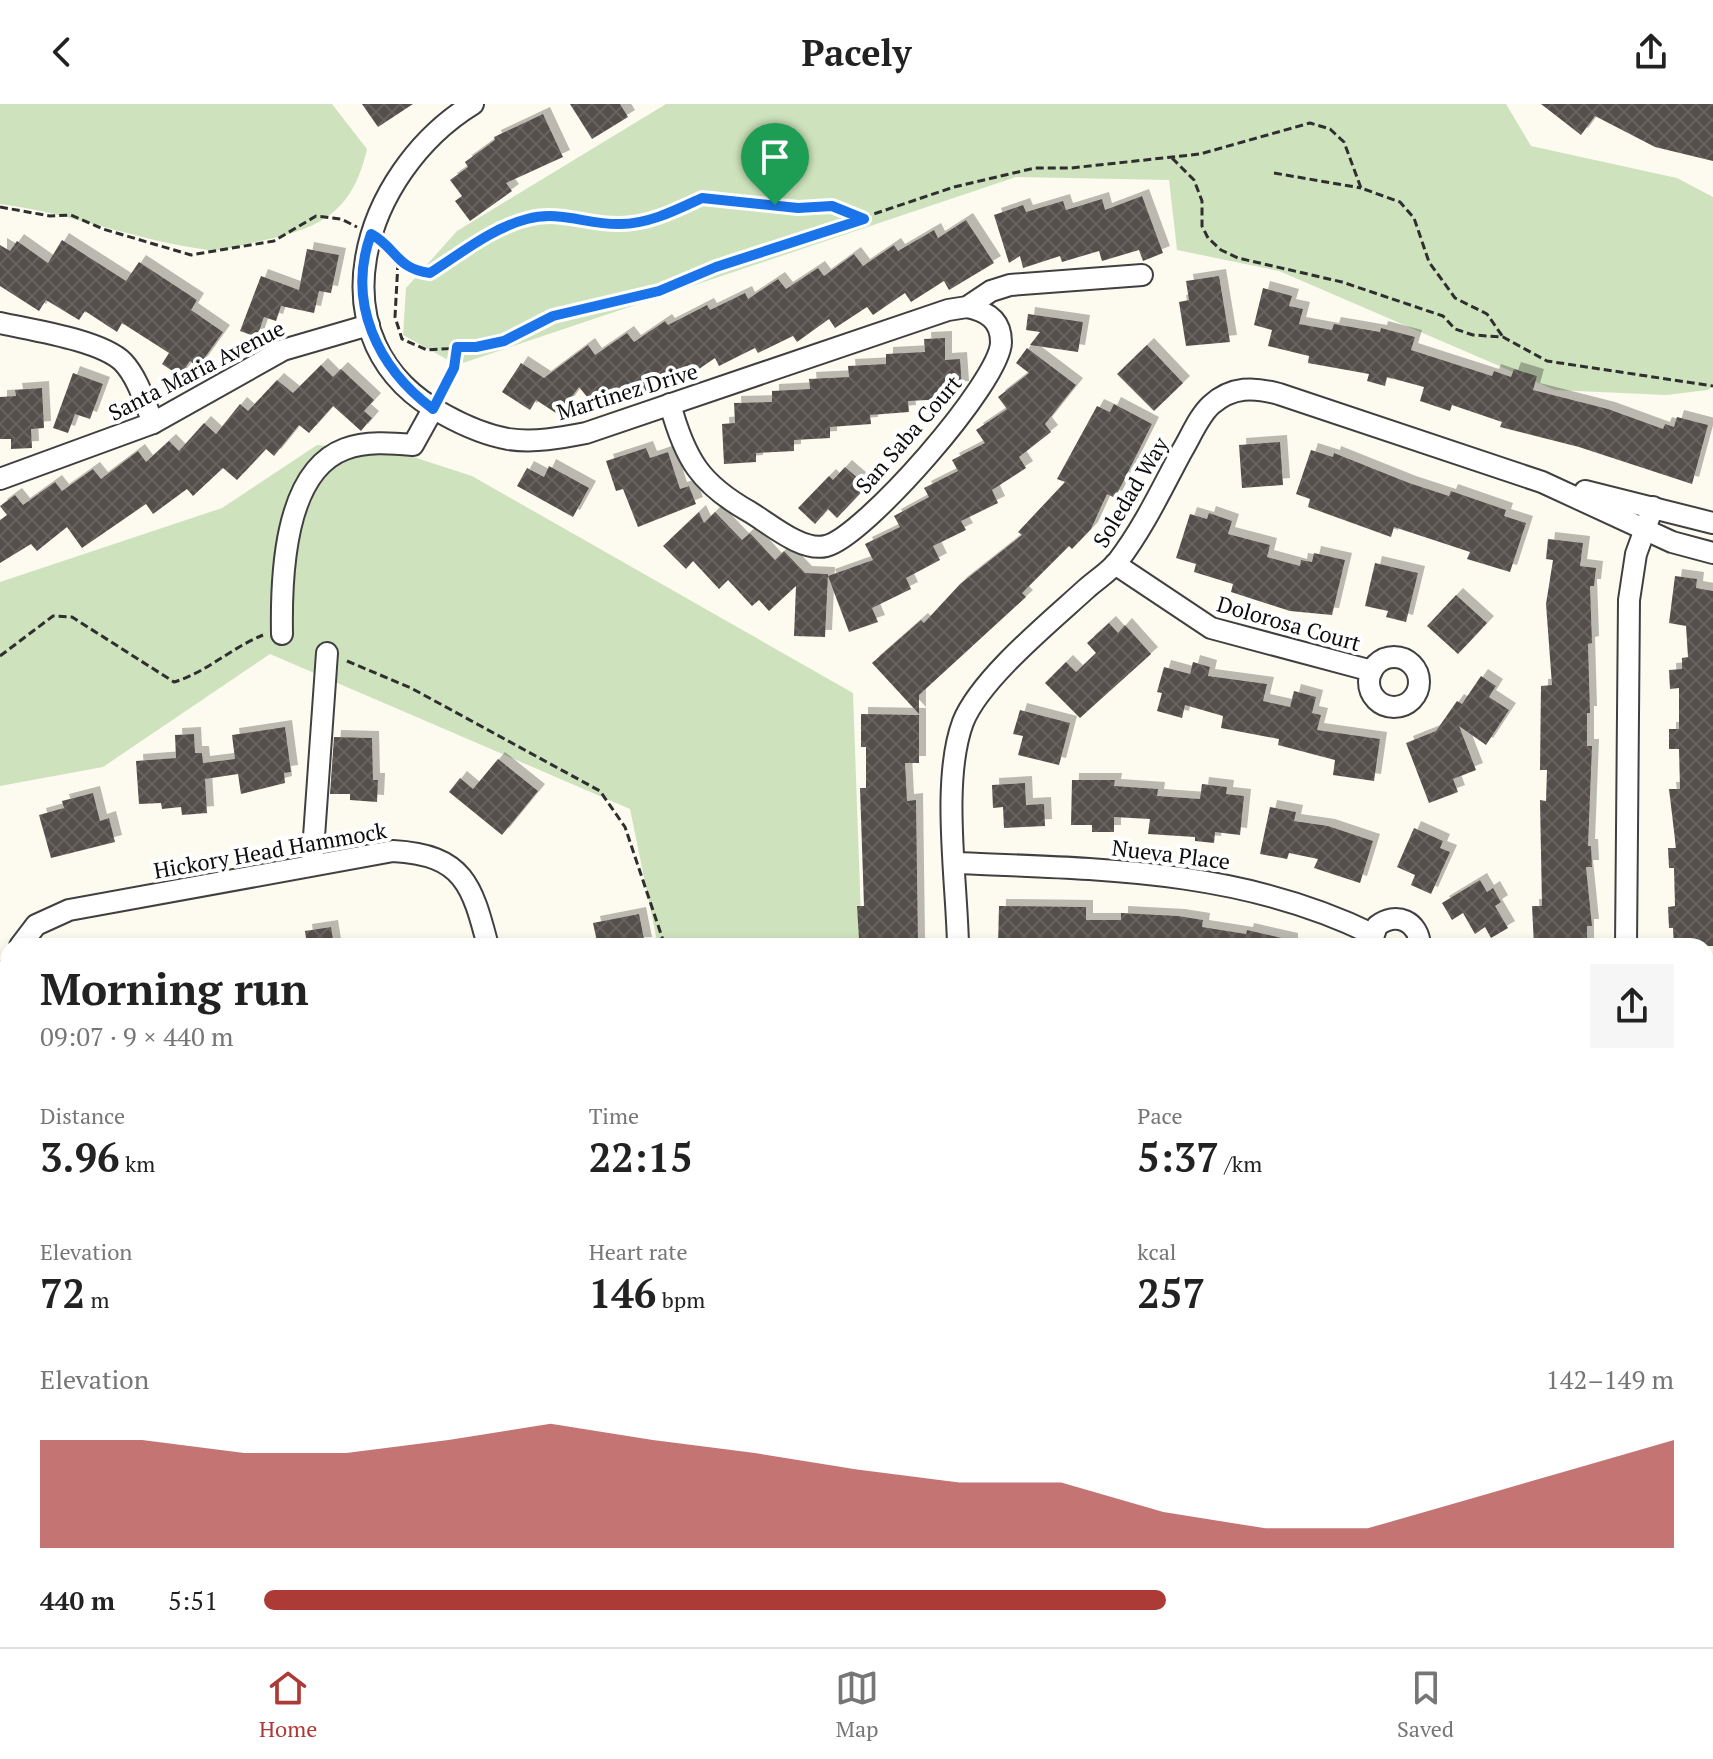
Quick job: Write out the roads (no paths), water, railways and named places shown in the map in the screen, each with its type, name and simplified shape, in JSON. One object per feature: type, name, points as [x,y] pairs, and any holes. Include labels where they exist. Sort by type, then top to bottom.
[{"type":"street","name":"Martinez Drive","points":[[470,105],[432,136],[409,162],[379,211],[362,274],[364,307],[384,361],[406,389],[433,409],[481,432],[508,439],[547,440],[586,433],[967,307],[991,291],[1010,285],[1142,275]]},
{"type":"street","name":"San Saba Court","points":[[670,404],[687,456],[720,495],[799,540],[814,547],[826,546],[840,540],[867,517],[916,468],[987,380],[998,357],[999,330],[994,319],[984,311],[967,307]]},
{"type":"street","points":[[0,323],[91,346],[117,356],[129,370],[153,423]]},
{"type":"street","name":"Santa Maria Avenue","points":[[0,479],[153,423],[275,354],[369,325]]},
{"type":"street","name":"Soledad Way","points":[[958,938],[952,782],[955,748],[964,720],[981,691],[1115,564],[1135,536],[1198,423],[1211,405],[1240,388],[1259,388],[1279,394],[1542,482],[1672,542],[1713,553]]},
{"type":"street","points":[[282,634],[282,568],[297,505],[312,474],[343,449],[381,442],[413,445],[433,409]]},
{"type":"street","name":"Soledad Way","points":[[1542,482],[1713,523]]},
{"type":"street","points":[[1626,938],[1629,600],[1636,554],[1653,507]]},
{"type":"street","name":"Dolorosa Court","points":[[1115,564],[1211,628],[1372,671]]},
{"type":"street","points":[[312,865],[327,653]]},
{"type":"street","name":"Hickory Head Hammock","points":[[26,938],[36,925],[69,910],[393,851],[423,853],[450,866],[474,893],[486,938]]},
{"type":"street","name":"Nueva Place","points":[[956,863],[1185,876],[1268,894],[1367,938]]},
{"type":"street","name":"Nueva Place","points":[[1372,938],[1383,921],[1401,919],[1415,928],[1418,938]]}]
